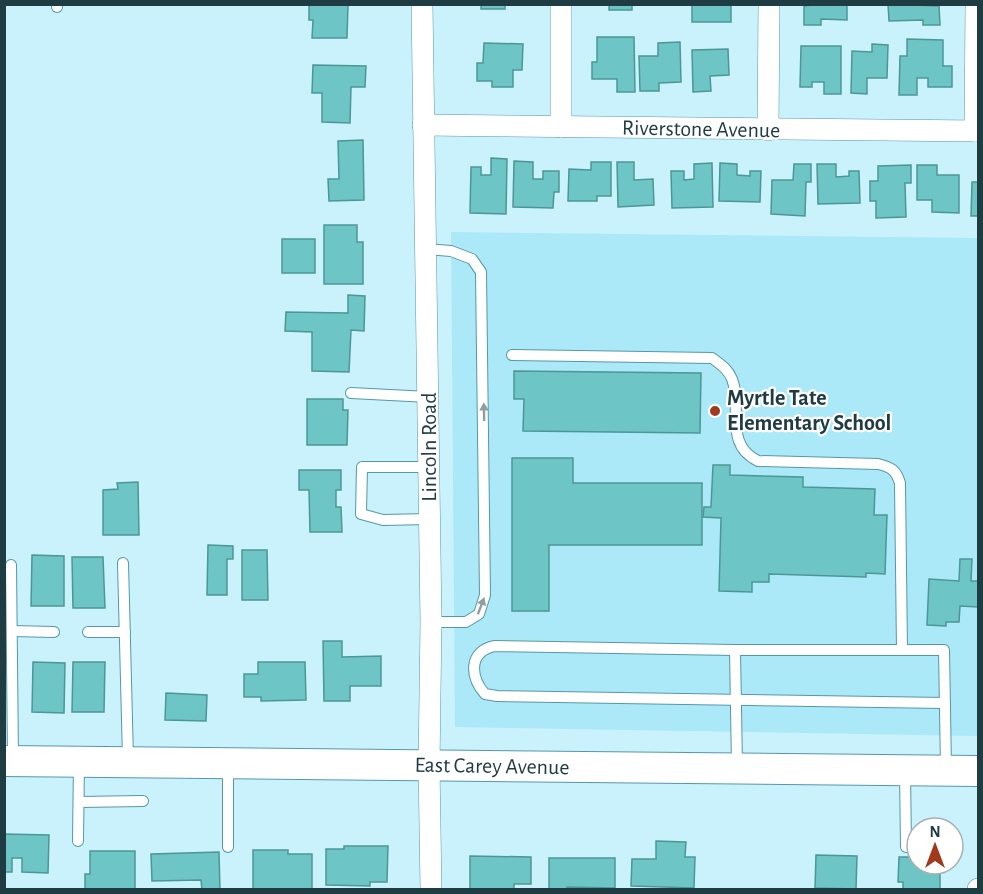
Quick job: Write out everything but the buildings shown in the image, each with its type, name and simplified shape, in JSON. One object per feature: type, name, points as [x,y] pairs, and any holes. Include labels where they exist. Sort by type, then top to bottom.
[{"type":"main road","name":"East Carey Avenue","points":[[9,761],[978,771]]},
{"type":"street","name":"Lincoln Road","points":[[422,4],[429,397],[431,890]]},
{"type":"street","points":[[561,4],[561,127]]},
{"type":"street","points":[[768,130],[770,4]]},
{"type":"street","points":[[976,4],[977,131]]},
{"type":"street","name":"Riverstone Avenue","points":[[423,125],[977,131]]},
{"type":"lane","points":[[426,249],[451,250],[472,259],[481,272],[483,368],[485,595],[479,614],[466,622],[431,622]]},
{"type":"lane","points":[[512,355],[712,358],[723,366],[733,381],[737,435],[748,457],[758,462],[878,465],[891,468],[898,474],[900,483],[902,650]]},
{"type":"lane","points":[[351,393],[429,397]]},
{"type":"lane","points":[[429,467],[362,467],[361,514],[383,520],[429,519]]},
{"type":"lane","points":[[123,563],[128,762]]},
{"type":"lane","points":[[9,761],[11,565]]},
{"type":"lane","points":[[12,632],[54,632]]},
{"type":"lane","points":[[88,632],[125,632]]},
{"type":"lane","points":[[945,702],[497,696],[485,694],[476,684],[473,672],[479,655],[486,647],[495,646],[735,650],[944,650],[945,702],[946,771]]},
{"type":"lane","points":[[735,650],[737,769]]},
{"type":"lane","points":[[78,841],[79,762]]},
{"type":"lane","points":[[228,763],[228,847]]},
{"type":"lane","points":[[905,771],[906,816]]},
{"type":"lane","points":[[79,802],[143,801]]},
{"type":"shaded area","name":"Myrtle Tate Elementary School","points":[[451,232],[978,238],[977,736],[455,727]]},
{"type":"place","name":"Myrtle Tate Elementary School","points":[[715,411]]}]
